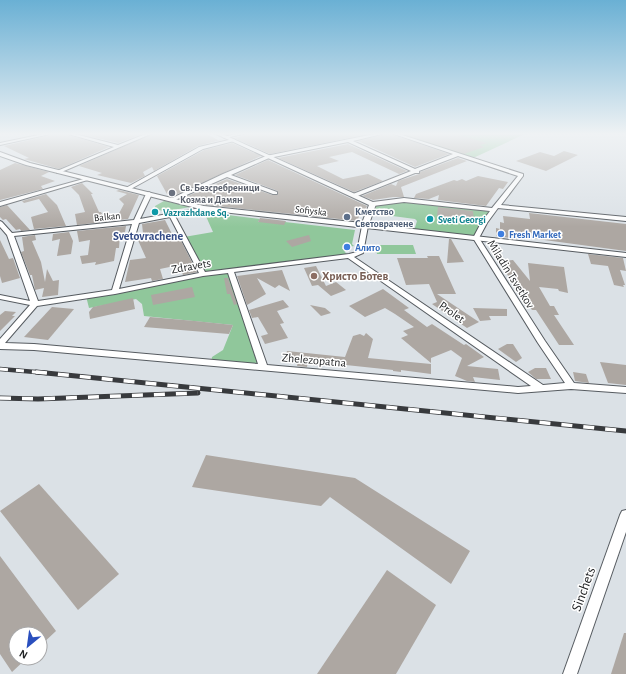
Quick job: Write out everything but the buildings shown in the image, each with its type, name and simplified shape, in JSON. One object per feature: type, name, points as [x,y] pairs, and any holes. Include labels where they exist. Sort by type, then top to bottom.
[{"type":"street","name":"Sofiyska","points":[[30,164],[204,208],[626,255]]},
{"type":"street","points":[[59,172],[77,164]]},
{"type":"street","points":[[126,189],[171,164]]},
{"type":"street","points":[[171,200],[250,164]]},
{"type":"street","points":[[285,164],[373,204],[404,200],[626,219]]},
{"type":"street","points":[[401,164],[417,172]]},
{"type":"street","points":[[355,195],[434,164]]},
{"type":"street","name":"Miladin Tsvetkov","points":[[489,164],[520,175],[495,208],[476,238],[571,386]]},
{"type":"street","points":[[225,175],[274,193]]},
{"type":"street","points":[[0,204],[89,179]]},
{"type":"street","points":[[115,292],[136,222],[149,194]]},
{"type":"street","points":[[350,256],[360,253],[365,226],[373,204]]},
{"type":"street","name":"Balkan","points":[[10,235],[136,222],[204,208]]},
{"type":"street","points":[[172,215],[203,274]]},
{"type":"street","points":[[0,345],[35,304],[10,235],[1,225]]},
{"type":"street","name":"Zdravets","points":[[0,297],[35,304],[115,292],[203,274],[350,256]]},
{"type":"street","name":"Prolet","points":[[350,256],[542,389]]},
{"type":"street","points":[[230,270],[264,368]]},
{"type":"street","name":"Zhelezopatna","points":[[0,345],[518,390],[571,386],[626,390]]},
{"type":"street","name":"Sinchets","points":[[570,674],[626,515]]},
{"type":"green space","name":"Sveti Georgi","points":[[395,200],[493,210],[476,238],[414,231],[417,221],[415,219],[370,213],[373,204]]},
{"type":"green space","points":[[164,201],[190,207],[168,211],[156,210],[155,206]]},
{"type":"green space","points":[[204,212],[260,219],[258,222],[285,222],[355,230],[352,244],[354,246],[342,248],[348,256],[230,271],[264,368],[211,363],[212,357],[223,350],[233,325],[144,316],[142,304],[136,299],[89,308],[86,296],[203,274],[184,237],[213,232]]},
{"type":"green space","points":[[375,245],[413,245],[416,254],[377,254]]},
{"type":"railway","points":[[0,369],[40,372]]},
{"type":"railway","points":[[36,372],[40,372]]},
{"type":"railway","points":[[40,372],[47,373]]},
{"type":"railway","points":[[40,372],[626,431]]},
{"type":"railway","points":[[0,398],[38,399],[198,393]]},
{"type":"place","name":"Св. Безсребреници Козма и Дамян","points":[[172,193]]},
{"type":"place","name":"Vazrazhdane Sq.","points":[[155,212]]},
{"type":"place","name":"Кметство Световрачене","points":[[347,217]]},
{"type":"place","name":"Sveti Georgi","points":[[430,219]]},
{"type":"place","name":"Fresh Market","points":[[501,234]]},
{"type":"place","name":"Алито","points":[[347,247]]},
{"type":"place","name":"Христо Ботев","points":[[314,276]]},
{"type":"district","name":"Svetovrachene","points":[[148,236]]}]
